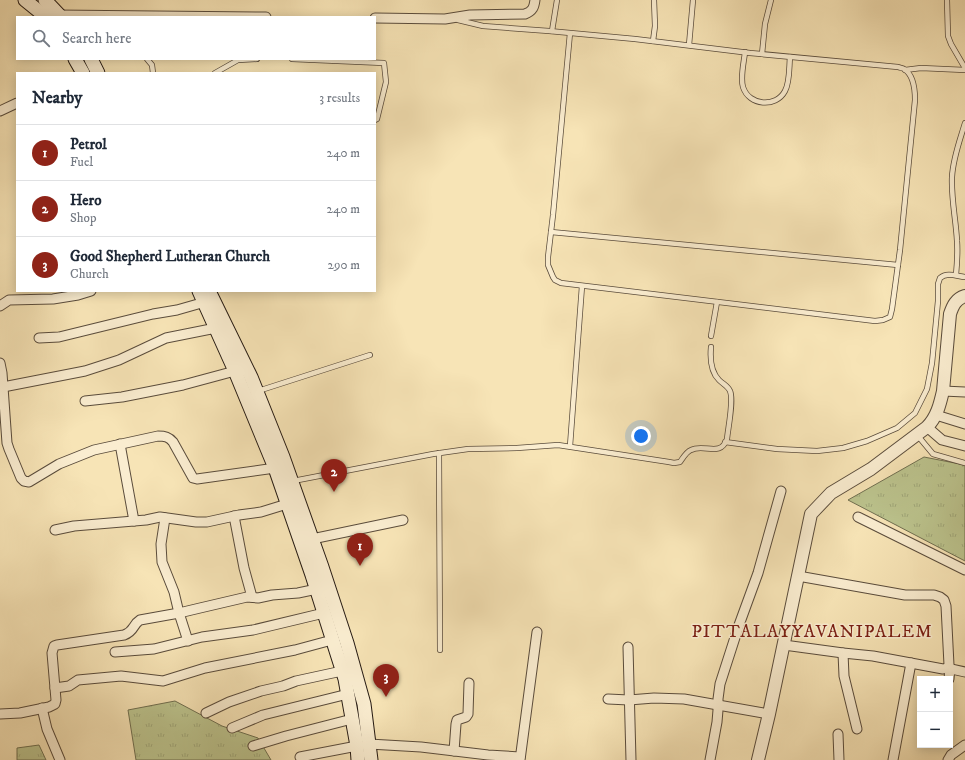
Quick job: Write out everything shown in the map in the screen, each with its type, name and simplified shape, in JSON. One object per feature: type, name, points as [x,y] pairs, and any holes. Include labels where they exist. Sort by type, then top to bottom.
[{"type":"main road","points":[[25,0],[46,16]]},
{"type":"main road","points":[[45,0],[61,16]]},
{"type":"main road","points":[[91,60],[97,72]]},
{"type":"main road","points":[[204,295],[216,328],[233,352],[236,371],[275,468],[312,540],[330,611],[332,640],[348,694],[352,720],[371,760]]},
{"type":"main road","points":[[204,295],[233,352],[256,392],[283,457],[292,482],[293,502],[317,589],[347,643],[364,704],[363,745],[358,760]]},
{"type":"street","points":[[376,18],[445,19],[470,15],[526,14],[533,9],[535,0]]},
{"type":"street","points":[[46,16],[61,16]]},
{"type":"street","points":[[0,112],[16,104]]},
{"type":"street","points":[[0,306],[9,300],[53,299],[88,292]]},
{"type":"street","points":[[39,338],[73,334],[154,314],[177,310],[204,295]]},
{"type":"street","points":[[758,760],[784,646],[811,514],[831,494],[871,469],[917,435],[927,427],[936,415],[943,391],[950,314],[956,301],[965,296]]},
{"type":"street","points":[[3,387],[85,371],[119,360],[166,338],[216,328]]},
{"type":"street","points":[[0,363],[9,449],[21,478],[24,481],[29,482],[60,464],[94,450],[158,436],[164,436],[173,442],[194,478],[197,480],[275,468]]},
{"type":"street","points":[[85,400],[122,397],[182,385],[236,371]]},
{"type":"street","points":[[943,391],[965,392]]},
{"type":"street","points":[[936,415],[965,424]]},
{"type":"street","points":[[927,427],[942,440],[965,446]]},
{"type":"street","points":[[120,444],[134,521]]},
{"type":"street","points":[[710,760],[717,722],[720,684],[758,573],[781,491]]},
{"type":"street","points":[[55,530],[74,526],[134,521],[160,517],[207,522],[261,512],[293,502]]},
{"type":"street","points":[[234,516],[244,568],[252,598]]},
{"type":"street","points":[[858,517],[965,570]]},
{"type":"street","points":[[165,518],[161,544],[162,562],[174,592],[188,641]]},
{"type":"street","points":[[312,540],[403,520]]},
{"type":"street","points":[[798,576],[905,595],[934,595],[940,597],[944,600],[946,606],[949,676]]},
{"type":"street","points":[[0,714],[20,713],[55,704],[56,700],[52,653],[54,646],[129,633],[136,622],[140,620],[179,613],[247,597],[258,598],[317,589]]},
{"type":"street","points":[[115,652],[154,649],[202,637],[253,630],[330,611]]},
{"type":"street","points":[[300,758],[363,745],[421,747],[489,757],[520,759],[537,632]]},
{"type":"street","points":[[55,688],[69,686],[78,680],[121,676],[163,681],[205,668],[295,650],[332,640]]},
{"type":"street","points":[[784,646],[843,654],[873,656],[965,672]]},
{"type":"street","points":[[628,647],[631,760]]},
{"type":"street","points":[[843,654],[844,676],[857,729]]},
{"type":"street","points":[[893,760],[911,663]]},
{"type":"street","points":[[206,713],[229,702],[261,691],[283,686],[296,681],[342,671]]},
{"type":"street","points":[[454,751],[457,720],[466,717],[468,714],[469,683]]},
{"type":"street","points":[[232,728],[263,715],[348,694]]},
{"type":"street","points":[[608,700],[654,698],[684,699],[769,714]]},
{"type":"street","points":[[42,708],[47,729],[60,760]]},
{"type":"street","points":[[253,746],[286,736],[352,720]]},
{"type":"street","points":[[838,734],[838,760]]},
{"type":"street","points":[[948,760],[962,747]]},
{"type":"street","points":[[959,760],[962,747]]},
{"type":"lane","points":[[552,31],[557,0]]},
{"type":"lane","points":[[653,41],[655,26],[654,0]]},
{"type":"lane","points":[[689,45],[693,0]]},
{"type":"lane","points":[[762,54],[765,24],[771,0]]},
{"type":"lane","points":[[947,0],[948,36],[965,69]]},
{"type":"lane","points":[[452,18],[483,26],[552,31],[653,41],[790,57],[898,67],[905,70],[910,75],[914,87],[914,123],[898,265],[890,317],[882,320],[875,320],[582,286],[561,283],[555,280],[552,277],[548,257],[570,33]]},
{"type":"lane","points":[[745,52],[742,81],[743,87],[751,98],[763,103],[776,101],[785,92],[788,86],[790,57]]},
{"type":"lane","points":[[148,60],[152,65],[153,72]]},
{"type":"lane","points":[[217,72],[238,60]]},
{"type":"lane","points":[[315,60],[384,63],[386,82],[376,120]]},
{"type":"lane","points":[[905,70],[921,68],[965,69]]},
{"type":"lane","points":[[956,275],[958,253],[952,177],[954,159],[965,123]]},
{"type":"lane","points":[[551,232],[898,265]]},
{"type":"lane","points":[[725,442],[777,449],[817,451],[843,448],[867,441],[897,428],[915,413],[927,389],[932,364],[938,301],[938,284],[940,278],[943,275],[949,274],[965,277]]},
{"type":"lane","points":[[570,446],[582,286]]},
{"type":"lane","points":[[711,336],[717,302]]},
{"type":"lane","points":[[292,482],[439,453],[468,449],[558,445],[674,463],[680,462],[689,450],[699,448],[721,448],[727,439],[732,396],[729,389],[714,373],[711,347]]},
{"type":"lane","points":[[256,392],[370,355]]},
{"type":"lane","points":[[917,435],[933,454],[965,463]]},
{"type":"lane","points":[[439,453],[440,650]]},
{"type":"green space","points":[[924,457],[965,465],[965,561],[848,500]]},
{"type":"green space","points":[[175,701],[222,726],[258,738],[271,760],[136,760],[128,710]]},
{"type":"green space","points":[[39,745],[46,760],[17,760],[17,748]]},
{"type":"place","name":"Hero","points":[[334,492]]},
{"type":"place","name":"Petrol","points":[[360,566]]},
{"type":"place","name":"Good Shepherd Lutheran Church","points":[[386,697]]},
{"type":"district","name":"PITTALAYYAVANIPALEM","points":[[812,631]]}]
